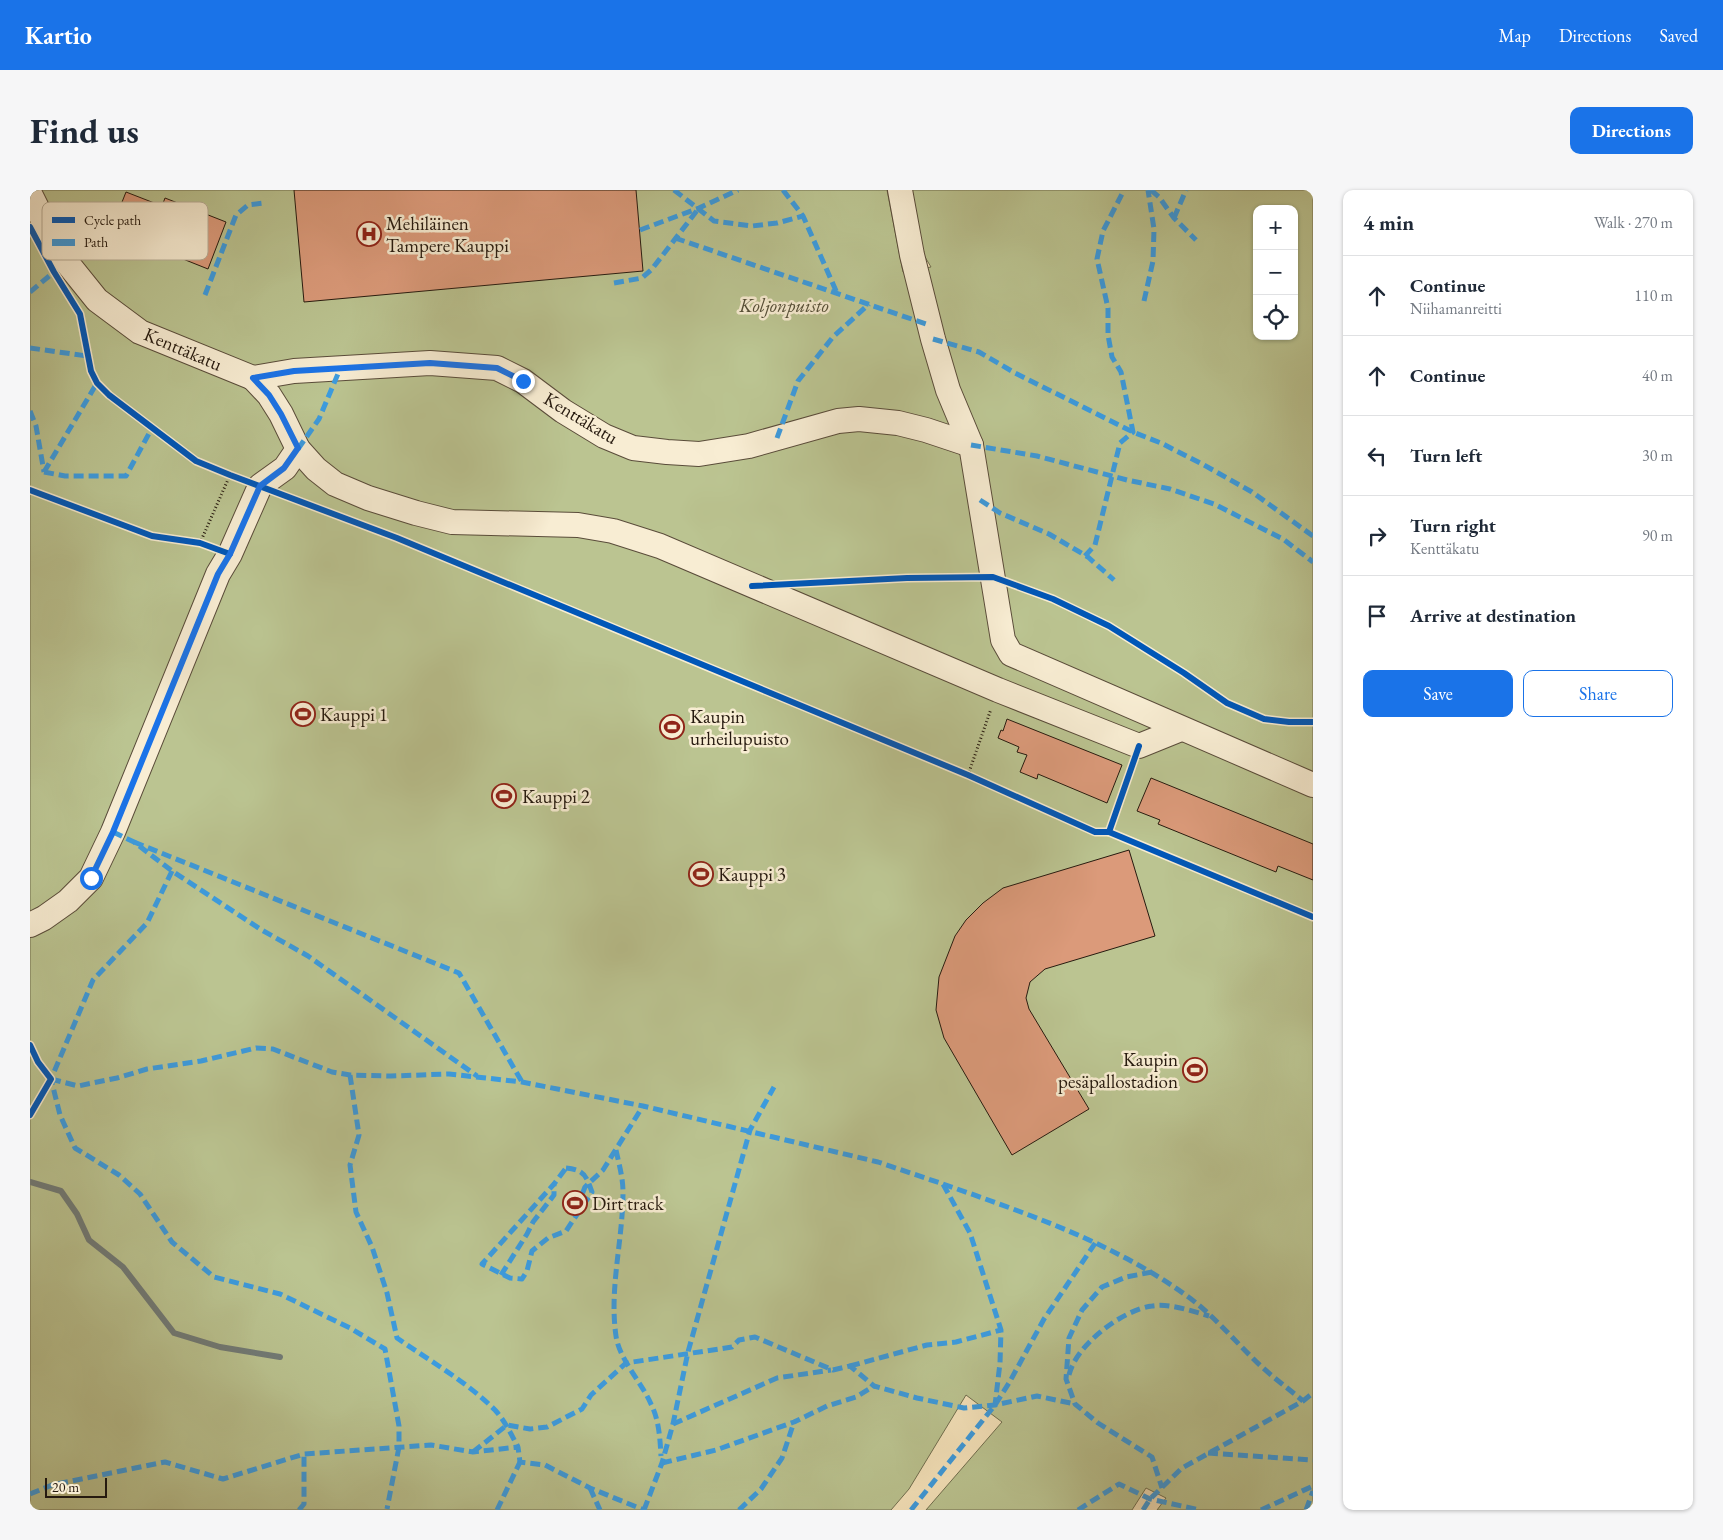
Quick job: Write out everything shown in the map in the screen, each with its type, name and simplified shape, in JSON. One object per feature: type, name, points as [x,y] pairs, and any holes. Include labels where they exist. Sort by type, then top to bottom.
[{"type":"lane","points":[[900,190],[912,255],[933,339],[948,390],[971,446],[1003,640],[1011,654],[1313,785]]},
{"type":"lane","name":"Kenttäkatu","points":[[30,194],[42,218]]},
{"type":"lane","name":"Kenttäkatu","points":[[65,260],[97,300],[140,332],[253,378],[294,371],[430,363],[497,368],[523,381],[563,411],[604,436],[633,448],[667,452],[699,454],[749,446],[838,421],[859,418],[926,430],[971,446]]},
{"type":"lane","points":[[253,378],[269,395],[298,448],[316,469],[335,484],[368,498],[452,522],[578,525],[613,531],[660,546],[998,690],[1139,746],[1181,729]]},
{"type":"lane","points":[[30,925],[44,918],[68,901],[91,878],[113,832],[218,574],[230,554],[260,486],[284,468],[298,448]]},
{"type":"path","points":[[200,543],[226,474],[260,486]]},
{"type":"path","points":[[191,542],[200,543],[230,554]]},
{"type":"path","points":[[968,775],[998,690]]},
{"type":"path","points":[[959,771],[977,779]]},
{"type":"green space","name":"Kaupin urheilupuisto","points":[[30,190],[887,190],[903,272],[931,267],[922,252],[910,190],[1313,190],[1313,1510],[1157,1510],[1166,1498],[1146,1488],[1132,1510],[926,1510],[1002,1422],[966,1395],[909,1489],[891,1510],[30,1510]]},
{"type":"building","points":[[294,190],[636,190],[643,271],[304,302]]},
{"type":"building","points":[[126,192],[152,202],[122,202]]},
{"type":"building","points":[[165,198],[175,202],[164,202]]},
{"type":"building","points":[[208,215],[226,222],[208,269],[186,260],[208,260]]},
{"type":"building","points":[[1007,719],[1122,765],[1107,803],[1038,774],[1037,779],[1020,772],[1027,755],[1017,752],[1019,747],[998,738],[1001,730],[1003,731]]},
{"type":"building","points":[[1151,778],[1313,844],[1313,880],[1278,866],[1276,872],[1158,824],[1160,820],[1137,811]]},
{"type":"building","points":[[1129,850],[1155,936],[1045,969],[1030,982],[1026,998],[1029,1009],[1089,1109],[1012,1155],[944,1038],[936,1010],[939,977],[955,936],[966,920],[983,903],[1003,888]]},
{"type":"waterway","points":[[30,1182],[61,1191],[77,1214],[89,1240],[123,1267],[174,1333],[220,1347],[280,1357]]},
{"type":"marked path","points":[[674,190],[714,221],[752,226],[777,223],[803,216]]},
{"type":"marked path","points":[[640,230],[699,208],[738,190]]},
{"type":"marked path","points":[[783,190],[803,216],[837,293]]},
{"type":"marked path","points":[[1085,556],[1095,545],[1120,443],[1133,432],[1121,372],[1112,357],[1108,335],[1108,308],[1097,259],[1103,231],[1124,190]]},
{"type":"marked path","points":[[1144,301],[1153,261],[1154,229],[1148,190]]},
{"type":"marked path","points":[[1151,190],[1159,197],[1174,218],[1196,240]]},
{"type":"marked path","points":[[1174,218],[1186,190]]},
{"type":"marked path","points":[[205,295],[236,215],[248,205],[264,203]]},
{"type":"marked path","points":[[614,283],[642,278],[652,269],[699,208]]},
{"type":"marked path","points":[[675,238],[929,325]]},
{"type":"marked path","points":[[30,292],[54,272]]},
{"type":"marked path","points":[[777,438],[798,381],[833,337],[869,304]]},
{"type":"marked path","points":[[933,339],[979,352],[1015,373],[1204,465],[1252,492],[1313,536]]},
{"type":"marked path","points":[[30,348],[87,356]]},
{"type":"marked path","points":[[298,449],[319,419],[340,369]]},
{"type":"marked path","points":[[44,472],[97,383]]},
{"type":"marked path","points":[[30,411],[36,426],[44,472]]},
{"type":"marked path","points":[[44,472],[65,476],[126,476],[152,428]]},
{"type":"marked path","points":[[971,445],[1037,456],[1127,480],[1170,489],[1214,504],[1283,539],[1313,562]]},
{"type":"marked path","points":[[980,500],[1000,513],[1049,534],[1088,557],[1114,580]]},
{"type":"marked path","points":[[113,832],[134,842],[172,871],[260,929],[308,956],[477,1076]]},
{"type":"marked path","points":[[134,842],[459,973],[522,1082]]},
{"type":"marked path","points":[[172,871],[147,923],[93,980],[51,1079],[60,1115],[75,1148],[119,1175],[140,1194],[172,1242],[214,1277],[280,1294],[350,1328],[385,1349],[399,1426],[399,1447],[387,1509]]},
{"type":"marked path","points":[[51,1079],[78,1086],[117,1078],[147,1069],[201,1061],[256,1048],[273,1049],[332,1072],[350,1075],[449,1074],[522,1082],[643,1106],[878,1162],[943,1184],[970,1233],[1001,1330],[1000,1363],[995,1405]]},
{"type":"marked path","points":[[350,1075],[359,1135],[350,1165],[356,1212],[372,1247],[387,1293],[397,1338],[460,1381],[484,1400],[502,1419],[518,1447]]},
{"type":"marked path","points":[[644,1510],[662,1463],[673,1424],[688,1352],[750,1130],[774,1087]]},
{"type":"marked path","points":[[577,1207],[585,1187],[603,1170],[643,1106]]},
{"type":"marked path","points":[[616,1150],[622,1176],[623,1192],[614,1300],[616,1336],[621,1353],[654,1410],[659,1429],[661,1456]]},
{"type":"marked path","points":[[566,1168],[581,1172],[592,1192],[566,1231],[548,1238],[532,1251],[527,1271],[522,1279],[510,1278],[482,1264],[554,1184],[566,1168]]},
{"type":"marked path","points":[[501,1275],[533,1222],[554,1195],[554,1184]]},
{"type":"marked path","points":[[943,1184],[1070,1231],[1130,1260],[1159,1277],[1197,1304],[1262,1367],[1303,1401]]},
{"type":"marked path","points":[[911,1510],[995,1405],[1044,1319],[1096,1242]]},
{"type":"marked path","points":[[1152,1272],[1126,1277],[1102,1287],[1082,1310],[1069,1338],[1066,1379],[1075,1404],[1098,1423],[1152,1457],[1162,1488]]},
{"type":"marked path","points":[[1069,1375],[1073,1364],[1090,1341],[1127,1314],[1159,1305],[1180,1308],[1209,1316]]},
{"type":"marked path","points":[[850,1366],[927,1345],[956,1342],[1001,1330]]},
{"type":"marked path","points":[[473,1452],[507,1425],[530,1429],[547,1427],[582,1409],[591,1395],[626,1363],[732,1347],[739,1340],[755,1337],[833,1370],[850,1366],[874,1386],[964,1408],[995,1405],[1037,1396],[1075,1404]]},
{"type":"marked path","points":[[673,1424],[777,1378],[831,1370]]},
{"type":"marked path","points":[[662,1463],[716,1450],[794,1422],[827,1406],[856,1397],[874,1386]]},
{"type":"marked path","points":[[1143,1510],[1150,1499],[1182,1468],[1303,1401],[1313,1393]]},
{"type":"marked path","points":[[739,1510],[761,1489],[782,1458],[794,1422]]},
{"type":"marked path","points":[[30,1494],[52,1485],[165,1462],[223,1479],[304,1454],[431,1445],[473,1452],[518,1447],[520,1462],[545,1465],[590,1488],[644,1510]]},
{"type":"marked path","points":[[1208,1453],[1313,1460]]},
{"type":"marked path","points":[[299,1510],[304,1504],[304,1454]]},
{"type":"marked path","points":[[497,1510],[520,1462]]},
{"type":"marked path","points":[[1078,1510],[1119,1484],[1150,1499],[1200,1510]]},
{"type":"marked path","points":[[1261,1510],[1313,1486]]},
{"type":"marked path","points":[[590,1488],[600,1510]]},
{"type":"marked path","points":[[1306,1510],[1313,1491]]},
{"type":"cycle path","points":[[30,227],[42,250]]},
{"type":"cycle path","points":[[48,260],[80,314],[91,371],[97,383],[109,395],[196,461],[397,538],[968,775],[1095,832],[1109,832]]},
{"type":"cycle path","points":[[30,490],[152,536],[200,543],[230,554]]},
{"type":"cycle path","points":[[752,586],[907,578],[993,577],[1053,599],[1109,626],[1184,673],[1227,703],[1264,719],[1313,722]]},
{"type":"cycle path","points":[[1139,746],[1109,832],[1313,917]]},
{"type":"cycle path","points":[[30,1045],[38,1062],[51,1079],[30,1115]]},
{"type":"place","name":"Mehiläinen Tampere Kauppi","points":[[369,234]]},
{"type":"place","name":"Kauppi 1","points":[[303,714]]},
{"type":"place","name":"Kaupin urheilupuisto","points":[[672,727]]},
{"type":"place","name":"Kauppi 2","points":[[504,796]]},
{"type":"place","name":"Kauppi 3","points":[[701,874]]},
{"type":"place","name":"Kaupin pesäpallostadion","points":[[1195,1070]]},
{"type":"place","name":"Dirt track","points":[[575,1203]]},
{"type":"route","points":[[91,878],[113,832],[218,574],[230,554],[260,486],[284,468],[298,448],[269,395],[253,378],[294,371],[430,363],[497,368],[523,381]]},
{"type":"park label","name":"Koljonpuisto","points":[[784,305]]}]
